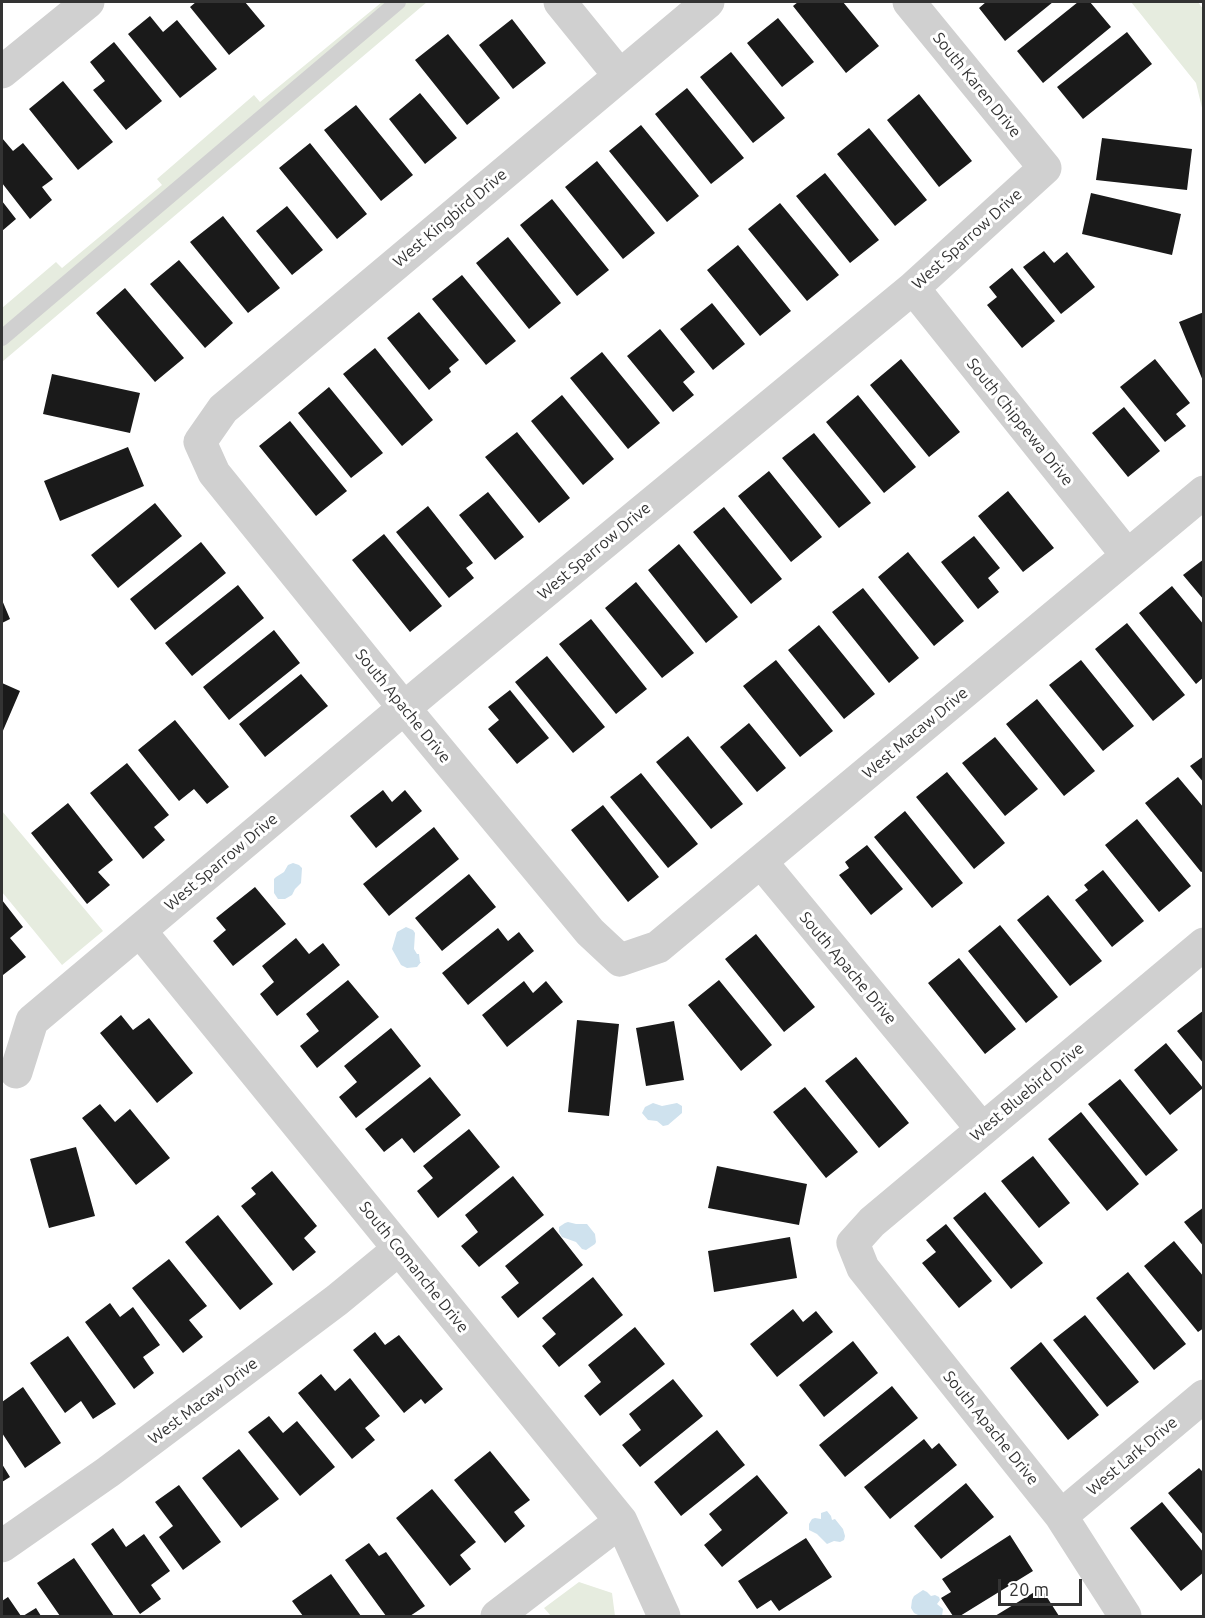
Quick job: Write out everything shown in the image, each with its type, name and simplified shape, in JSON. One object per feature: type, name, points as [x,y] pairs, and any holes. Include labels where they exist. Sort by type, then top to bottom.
[{"type":"street","points":[[2,72],[88,2]]},
{"type":"street","points":[[560,2],[620,76]]},
{"type":"street","name":"West Kingbird Drive","points":[[200,442],[223,409],[708,2]]},
{"type":"street","name":"South Karen Drive","points":[[909,2],[1046,168]]},
{"type":"street","name":"West Sparrow Drive","points":[[16,1072],[32,1021],[404,708],[913,288],[1046,168]]},
{"type":"street","name":"South Chippewa Drive","points":[[913,288],[1127,555]]},
{"type":"street","name":"South Apache Drive","points":[[200,442],[214,473],[404,708],[590,932],[620,960]]},
{"type":"street","name":"West Macaw Drive","points":[[620,960],[658,947],[1203,492]]},
{"type":"street","name":"South Apache Drive","points":[[761,862],[982,1129]]},
{"type":"street","name":"South Comanche Drive","points":[[140,931],[621,1521],[664,1617]]},
{"type":"street","name":"West Bluebird Drive","points":[[853,1243],[872,1222],[1203,944]]},
{"type":"street","name":"South Apache Drive","points":[[853,1243],[863,1268],[1061,1516],[1125,1617]]},
{"type":"street","name":"West Macaw Drive","points":[[2,1546],[108,1472],[337,1300],[399,1249]]},
{"type":"street","name":"West Lark Drive","points":[[1061,1516],[1203,1396]]},
{"type":"street","points":[[497,1617],[621,1521]]},
{"type":"lane","points":[[2,338],[398,2]]},
{"type":"shaded area","points":[[382,2],[427,2],[2,362],[2,308],[56,262],[62,268],[162,185],[157,179],[254,95],[260,102]]},
{"type":"shaded area","points":[[1131,2],[1198,2],[1203,9],[1203,112],[1196,83]]},
{"type":"shaded area","points":[[2,811],[103,931],[62,965],[2,892]]},
{"type":"shaded area","points":[[579,1582],[612,1593],[615,1616],[551,1616],[544,1608]]},
{"type":"water","points":[[293,863],[302,868],[301,883],[292,895],[285,899],[278,899],[274,893],[274,879]]},
{"type":"water","points":[[406,927],[415,933],[414,949],[419,954],[421,962],[417,967],[407,968],[401,965],[392,949],[397,932]]},
{"type":"water","points":[[653,1103],[662,1106],[677,1103],[682,1106],[682,1113],[668,1125],[663,1126],[657,1121],[648,1120],[642,1113],[645,1107]]},
{"type":"water","points":[[568,1222],[587,1224],[595,1234],[595,1244],[586,1250],[576,1242],[562,1237],[559,1227]]},
{"type":"water","points":[[827,1511],[832,1520],[835,1519],[843,1529],[845,1536],[840,1542],[834,1541],[827,1544],[809,1530],[812,1519],[821,1519],[821,1513]]},
{"type":"water","points":[[923,1590],[931,1596],[939,1597],[937,1604],[943,1609],[942,1616],[920,1616],[914,1613],[911,1608],[912,1600]]},
{"type":"building","points":[[196,2],[245,2],[265,26],[229,55],[190,7]]},
{"type":"building","points":[[798,2],[843,2],[879,46],[846,73],[793,6]]},
{"type":"building","points":[[986,2],[1053,2],[1005,41],[979,8]]},
{"type":"building","points":[[1078,2],[1090,2],[1111,27],[1043,83],[1017,51]]},
{"type":"building","points":[[150,16],[163,32],[177,20],[217,69],[180,98],[128,34]]},
{"type":"building","points":[[778,18],[814,62],[782,87],[747,43]]},
{"type":"building","points":[[512,19],[546,63],[513,89],[479,45]]},
{"type":"building","points":[[1127,32],[1152,64],[1083,119],[1057,87]]},
{"type":"building","points":[[448,34],[500,98],[467,125],[415,60]]},
{"type":"building","points":[[114,42],[162,101],[126,130],[93,90],[105,81],[90,62]]},
{"type":"building","points":[[731,52],[785,118],[753,143],[700,77]]},
{"type":"building","points":[[63,81],[113,142],[78,170],[29,109]]},
{"type":"building","points":[[687,88],[744,158],[711,184],[655,114]]},
{"type":"building","points":[[420,93],[457,138],[425,164],[389,119]]},
{"type":"building","points":[[919,94],[972,161],[939,187],[887,120]]},
{"type":"building","points":[[356,105],[413,175],[381,201],[324,130]]},
{"type":"building","points":[[641,125],[699,196],[667,222],[609,151]]},
{"type":"building","points":[[869,128],[927,200],[895,226],[837,154]]},
{"type":"building","points":[[2,138],[13,151],[23,143],[53,179],[42,187],[52,200],[30,219],[2,183]]},
{"type":"building","points":[[1102,138],[1192,149],[1187,190],[1096,180]]},
{"type":"building","points":[[310,143],[367,214],[337,239],[279,168]]},
{"type":"building","points":[[597,161],[655,233],[623,259],[565,187]]},
{"type":"building","points":[[825,173],[879,240],[850,263],[796,196]]},
{"type":"building","points":[[1091,193],[1181,214],[1172,255],[1082,234]]},
{"type":"building","points":[[552,199],[609,270],[577,296],[520,225]]},
{"type":"building","points":[[2,201],[16,219],[2,231]]},
{"type":"building","points":[[780,203],[839,275],[807,301],[748,229]]},
{"type":"building","points":[[287,206],[323,250],[292,275],[256,231]]},
{"type":"building","points":[[223,216],[280,288],[248,313],[190,242]]},
{"type":"building","points":[[508,237],[561,303],[529,329],[476,263]]},
{"type":"building","points":[[738,245],[791,311],[760,336],[707,270]]},
{"type":"building","points":[[1044,251],[1054,263],[1067,252],[1095,287],[1061,314],[1023,267]]},
{"type":"building","points":[[179,260],[233,323],[205,348],[150,284]]},
{"type":"building","points":[[1012,268],[1055,321],[1022,348],[987,305],[997,297],[989,287]]},
{"type":"building","points":[[462,275],[516,341],[486,365],[432,299]]},
{"type":"building","points":[[125,288],[184,358],[155,382],[96,313]]},
{"type":"building","points":[[712,303],[745,344],[713,370],[680,329]]},
{"type":"building","points":[[419,312],[459,360],[449,368],[451,372],[429,390],[387,338]]},
{"type":"building","points":[[1204,312],[1204,381],[1203,381],[1179,322]]},
{"type":"building","points":[[660,329],[695,372],[683,382],[694,395],[673,412],[627,356]]},
{"type":"building","points":[[375,348],[433,420],[402,446],[343,374]]},
{"type":"building","points":[[602,352],[660,423],[628,449],[570,378]]},
{"type":"building","points":[[901,359],[960,432],[929,457],[870,385]]},
{"type":"building","points":[[1155,359],[1190,403],[1176,414],[1186,426],[1165,442],[1120,387]]},
{"type":"building","points":[[52,374],[140,393],[130,433],[43,414]]},
{"type":"building","points":[[329,387],[383,453],[351,478],[298,413]]},
{"type":"building","points":[[562,395],[614,459],[583,485],[531,421]]},
{"type":"building","points":[[858,395],[916,467],[884,493],[826,422]]},
{"type":"building","points":[[1124,407],[1160,451],[1128,477],[1092,433]]},
{"type":"building","points":[[290,421],[347,491],[316,516],[259,446]]},
{"type":"building","points":[[517,432],[570,498],[539,523],[485,457]]},
{"type":"building","points":[[814,433],[871,503],[839,528],[782,458]]},
{"type":"building","points":[[128,447],[144,486],[60,521],[44,481]]},
{"type":"building","points":[[769,471],[822,537],[791,562],[738,496]]},
{"type":"building","points":[[1008,491],[1054,548],[1023,572],[978,516]]},
{"type":"building","points":[[488,492],[524,537],[495,560],[459,515]]},
{"type":"building","points":[[155,503],[182,536],[118,588],[91,555]]},
{"type":"building","points":[[428,506],[473,563],[466,568],[474,578],[449,598],[396,532]]},
{"type":"building","points":[[724,507],[782,579],[751,604],[693,532]]},
{"type":"building","points":[[384,534],[442,606],[410,632],[352,560]]},
{"type":"building","points":[[974,536],[1000,568],[988,578],[999,592],[978,609],[941,562]]},
{"type":"building","points":[[201,542],[226,573],[155,630],[130,599]]},
{"type":"building","points":[[679,544],[738,617],[706,643],[648,570]]},
{"type":"building","points":[[908,552],[964,621],[934,646],[878,577]]},
{"type":"building","points":[[1204,559],[1204,600],[1183,575]]},
{"type":"building","points":[[636,582],[694,653],[662,678],[605,608]]},
{"type":"building","points":[[238,585],[264,618],[192,676],[165,643]]},
{"type":"building","points":[[1172,586],[1204,625],[1204,677],[1196,684],[1139,613]]},
{"type":"building","points":[[863,588],[919,658],[889,683],[832,612]]},
{"type":"building","points":[[2,600],[10,619],[2,623]]},
{"type":"building","points":[[591,619],[647,689],[616,714],[559,644]]},
{"type":"building","points":[[1127,623],[1185,695],[1153,721],[1095,649]]},
{"type":"building","points":[[819,625],[875,694],[844,719],[788,650]]},
{"type":"building","points":[[274,630],[300,663],[229,720],[203,687]]},
{"type":"building","points":[[547,656],[605,727],[573,753],[515,682]]},
{"type":"building","points":[[776,660],[833,731],[800,757],[743,686]]},
{"type":"building","points":[[1081,660],[1134,726],[1103,751],[1049,685]]},
{"type":"building","points":[[301,674],[328,706],[265,757],[239,724]]},
{"type":"building","points":[[2,683],[20,691],[2,733]]},
{"type":"building","points":[[510,690],[549,738],[517,764],[488,729],[499,720],[488,707]]},
{"type":"building","points":[[1037,699],[1095,771],[1064,796],[1006,724]]},
{"type":"building","points":[[175,720],[229,787],[207,804],[194,789],[179,801],[138,750]]},
{"type":"building","points":[[749,723],[786,768],[757,792],[720,747]]},
{"type":"building","points":[[688,736],[743,804],[711,829],[656,762]]},
{"type":"building","points":[[995,737],[1038,789],[1005,816],[962,763]]},
{"type":"building","points":[[1204,756],[1204,783],[1190,766]]},
{"type":"building","points":[[127,763],[169,815],[154,827],[165,840],[143,859],[90,793]]},
{"type":"building","points":[[947,772],[1005,843],[974,869],[916,797]]},
{"type":"building","points":[[641,773],[698,844],[668,868],[610,797]]},
{"type":"building","points":[[1178,777],[1204,808],[1204,871],[1201,872],[1145,803]]},
{"type":"building","points":[[383,790],[392,802],[405,790],[422,811],[376,848],[350,816]]},
{"type":"building","points":[[68,803],[113,860],[98,872],[110,885],[87,904],[31,833]]},
{"type":"building","points":[[603,805],[659,877],[628,902],[571,830]]},
{"type":"building","points":[[905,811],[963,883],[932,908],[874,837]]},
{"type":"building","points":[[1137,819],[1191,886],[1159,912],[1105,845]]},
{"type":"building","points":[[434,827],[459,859],[389,916],[363,884]]},
{"type":"building","points":[[867,845],[903,889],[871,915],[839,875],[849,868],[845,862]]},
{"type":"building","points":[[1103,870],[1144,921],[1112,947],[1075,900],[1088,890],[1084,885]]},
{"type":"building","points":[[469,874],[496,907],[442,951],[415,918]]},
{"type":"building","points":[[255,887],[286,924],[233,966],[213,941],[226,930],[216,918]]},
{"type":"building","points":[[1048,895],[1102,961],[1070,986],[1017,920]]},
{"type":"building","points":[[2,900],[23,927],[10,938],[26,957],[3,975],[2,974]]},
{"type":"building","points":[[1000,925],[1058,997],[1026,1023],[968,951]]},
{"type":"building","points":[[498,928],[508,941],[519,932],[534,951],[468,1005],[442,973]]},
{"type":"building","points":[[756,934],[815,1007],[784,1032],[725,959]]},
{"type":"building","points":[[296,938],[309,954],[323,943],[340,965],[277,1016],[260,994],[274,982],[262,966]]},
{"type":"building","points":[[959,958],[1016,1029],[985,1054],[928,983]]},
{"type":"building","points":[[348,980],[379,1017],[317,1068],[300,1046],[319,1031],[306,1014]]},
{"type":"building","points":[[719,980],[772,1045],[741,1071],[688,1005]]},
{"type":"building","points":[[524,981],[533,993],[546,981],[563,1002],[507,1047],[482,1015]]},
{"type":"building","points":[[1204,1010],[1204,1064],[1177,1031]]},
{"type":"building","points":[[121,1015],[133,1030],[149,1018],[193,1073],[157,1103],[100,1033]]},
{"type":"building","points":[[577,1020],[619,1024],[609,1116],[568,1112]]},
{"type":"building","points":[[674,1021],[684,1080],[646,1086],[636,1028]]},
{"type":"building","points":[[391,1028],[421,1066],[356,1118],[339,1097],[357,1082],[344,1066]]},
{"type":"building","points":[[1166,1043],[1203,1088],[1170,1115],[1134,1070]]},
{"type":"building","points":[[856,1057],[909,1123],[879,1148],[825,1081]]},
{"type":"building","points":[[430,1077],[461,1115],[414,1153],[402,1138],[384,1152],[365,1129]]},
{"type":"building","points":[[1120,1079],[1178,1150],[1146,1176],[1088,1104]]},
{"type":"building","points":[[805,1087],[858,1152],[826,1178],[773,1112]]},
{"type":"building","points":[[100,1104],[115,1122],[130,1109],[170,1158],[136,1185],[82,1118]]},
{"type":"building","points":[[1081,1112],[1139,1184],[1107,1211],[1048,1139]]},
{"type":"building","points":[[469,1129],[500,1167],[438,1218],[417,1191],[433,1178],[423,1166]]},
{"type":"building","points":[[76,1147],[95,1216],[49,1228],[30,1159]]},
{"type":"building","points":[[1033,1156],[1070,1203],[1039,1228],[1001,1181]]},
{"type":"building","points":[[717,1166],[807,1184],[799,1225],[708,1208]]},
{"type":"building","points":[[272,1171],[317,1226],[304,1238],[316,1252],[293,1271],[241,1206],[256,1194],[251,1188]]},
{"type":"building","points":[[513,1176],[544,1215],[479,1267],[461,1246],[478,1232],[465,1215]]},
{"type":"building","points":[[985,1192],[1043,1263],[1011,1289],[953,1218]]},
{"type":"building","points":[[1204,1207],[1204,1247],[1184,1222]]},
{"type":"building","points":[[218,1215],[273,1284],[240,1310],[185,1242]]},
{"type":"building","points":[[946,1224],[992,1281],[959,1308],[922,1263],[936,1252],[926,1240]]},
{"type":"building","points":[[553,1227],[583,1265],[518,1318],[501,1297],[519,1283],[505,1266]]},
{"type":"building","points":[[790,1237],[797,1278],[714,1292],[708,1251]]},
{"type":"building","points":[[1174,1241],[1204,1277],[1204,1328],[1198,1332],[1144,1266]]},
{"type":"building","points":[[169,1259],[207,1306],[189,1320],[203,1337],[183,1353],[132,1288]]},
{"type":"building","points":[[1128,1272],[1186,1344],[1154,1370],[1096,1298]]},
{"type":"building","points":[[593,1277],[623,1315],[559,1367],[542,1346],[556,1334],[542,1318]]},
{"type":"building","points":[[110,1303],[120,1317],[133,1307],[160,1345],[143,1357],[154,1373],[134,1389],[85,1322]]},
{"type":"building","points":[[793,1309],[803,1322],[816,1311],[833,1332],[777,1377],[750,1344]]},
{"type":"building","points":[[1085,1315],[1139,1382],[1107,1407],[1053,1340]]},
{"type":"building","points":[[635,1327],[665,1364],[600,1416],[584,1396],[601,1382],[588,1365]]},
{"type":"building","points":[[375,1332],[385,1345],[399,1335],[443,1389],[425,1404],[421,1399],[404,1413],[353,1350]]},
{"type":"building","points":[[68,1336],[116,1404],[93,1419],[81,1401],[65,1413],[30,1363]]},
{"type":"building","points":[[853,1341],[878,1373],[824,1417],[799,1385]]},
{"type":"building","points":[[1041,1342],[1099,1415],[1068,1440],[1010,1368]]},
{"type":"building","points":[[321,1374],[335,1391],[350,1378],[380,1416],[365,1428],[375,1440],[352,1459],[298,1393]]},
{"type":"building","points":[[673,1379],[703,1416],[640,1467],[622,1445],[641,1430],[629,1414]]},
{"type":"building","points":[[892,1386],[918,1418],[845,1477],[819,1445]]},
{"type":"building","points":[[23,1387],[61,1443],[25,1468],[2,1433],[2,1402]]},
{"type":"building","points":[[269,1416],[283,1433],[297,1421],[335,1467],[300,1496],[248,1432]]},
{"type":"building","points":[[717,1430],[745,1465],[681,1516],[654,1482]]},
{"type":"building","points":[[924,1439],[932,1449],[939,1443],[957,1465],[890,1519],[864,1487]]},
{"type":"building","points":[[239,1449],[279,1499],[241,1528],[202,1478]]},
{"type":"building","points":[[490,1451],[530,1500],[514,1512],[525,1526],[505,1543],[454,1480]]},
{"type":"building","points":[[2,1464],[10,1477],[2,1482]]},
{"type":"building","points":[[1199,1468],[1204,1473],[1204,1536],[1168,1493]]},
{"type":"building","points":[[757,1475],[788,1513],[722,1567],[704,1545],[722,1530],[709,1514]]},
{"type":"building","points":[[966,1483],[994,1517],[941,1559],[914,1526]]},
{"type":"building","points":[[179,1485],[221,1542],[183,1570],[159,1537],[173,1526],[155,1502]]},
{"type":"building","points":[[432,1489],[476,1542],[460,1555],[471,1569],[450,1586],[396,1518]]},
{"type":"building","points":[[1162,1502],[1204,1553],[1204,1572],[1181,1591],[1130,1528]]},
{"type":"building","points":[[113,1528],[126,1547],[144,1534],[170,1571],[151,1585],[161,1599],[140,1614],[91,1544]]},
{"type":"building","points":[[1010,1535],[1033,1571],[960,1616],[953,1616],[941,1598],[951,1592],[942,1579]]},
{"type":"building","points":[[806,1538],[832,1577],[779,1611],[771,1600],[757,1609],[738,1581]]},
{"type":"building","points":[[369,1543],[379,1556],[386,1552],[425,1606],[410,1616],[386,1616],[345,1560]]},
{"type":"building","points":[[74,1558],[114,1616],[60,1616],[37,1583]]},
{"type":"building","points":[[331,1574],[361,1616],[303,1616],[292,1601]]},
{"type":"building","points":[[1041,1588],[1059,1616],[995,1616]]},
{"type":"building","points":[[8,1597],[21,1616],[2,1616],[2,1601]]},
{"type":"building","points":[[36,1608],[41,1616],[23,1616]]}]
